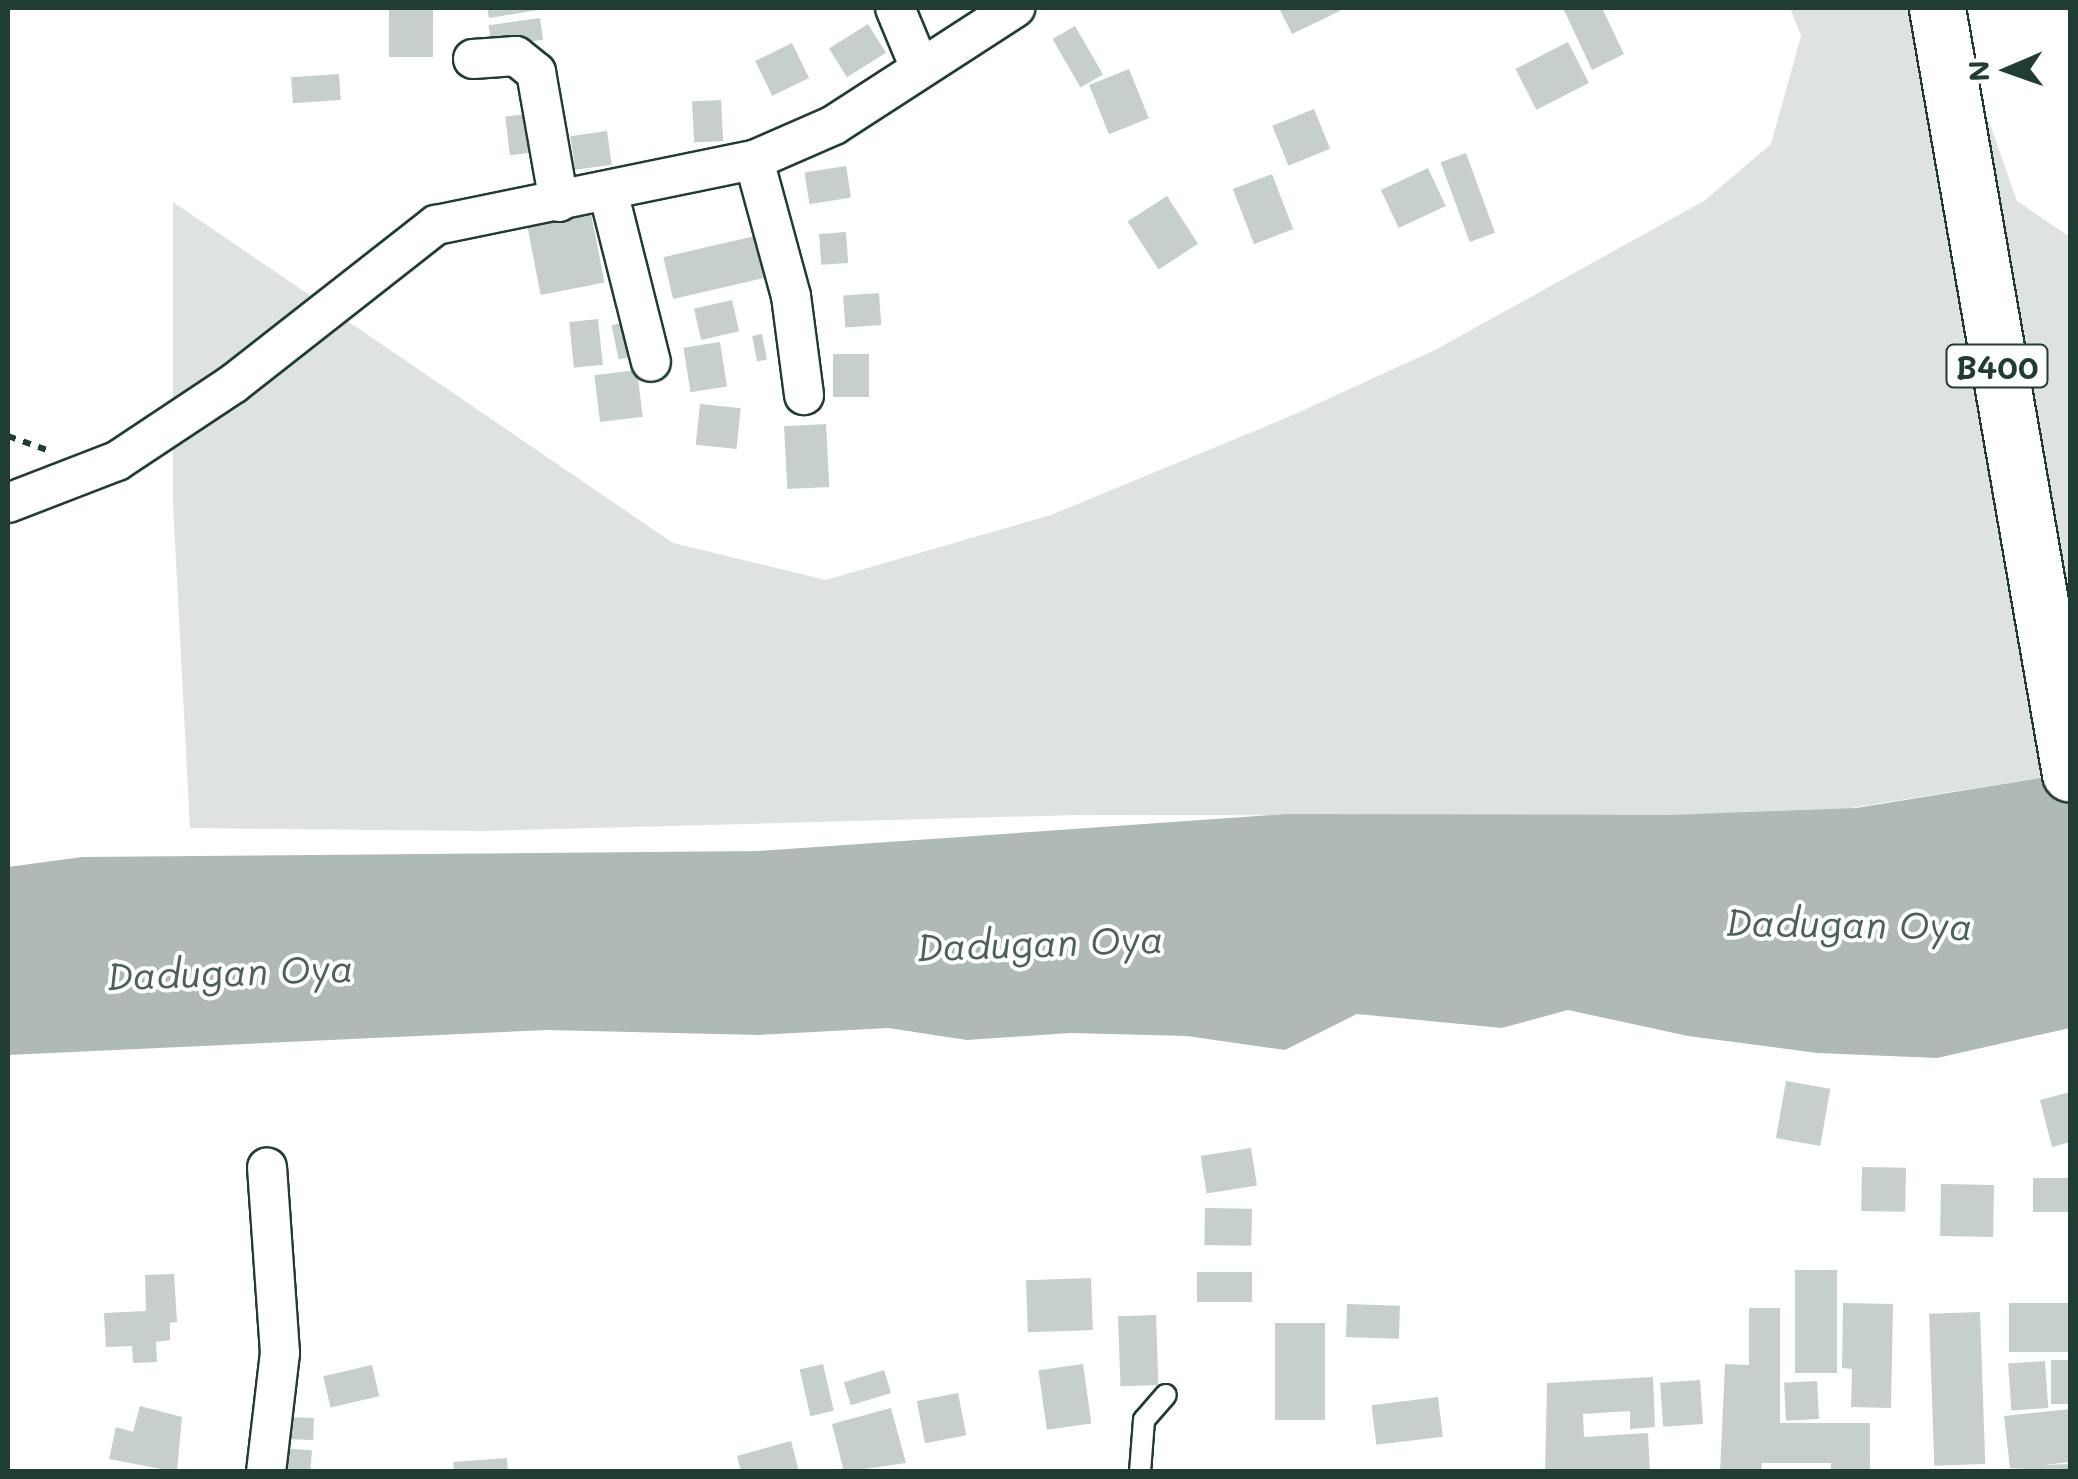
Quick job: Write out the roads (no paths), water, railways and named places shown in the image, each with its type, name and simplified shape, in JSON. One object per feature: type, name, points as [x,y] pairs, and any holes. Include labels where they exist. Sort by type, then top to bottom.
[{"type":"main road","name":"B400","points":[[1937,8],[2065,748]]},
{"type":"street","points":[[895,8],[920,68]]},
{"type":"street","points":[[8,503],[117,462],[233,384],[436,225],[754,160],[834,125],[1015,8]]},
{"type":"street","points":[[474,59],[516,56],[536,72],[558,202]]},
{"type":"street","points":[[754,160],[791,296],[804,396]]},
{"type":"street","points":[[608,190],[650,362]]},
{"type":"street","points":[[266,1472],[280,1353],[268,1167]]},
{"type":"lane","points":[[1140,1472],[1144,1420],[1166,1396]]},
{"type":"water","name":"Dadugan Oya","points":[[2070,773],[2070,1028],[1937,1058],[1817,1053],[1688,1036],[1568,1010],[1502,1028],[1357,1014],[1285,1050],[1187,1036],[1070,1033],[967,1040],[888,1028],[759,1035],[546,1030],[8,1055],[8,867],[82,857],[759,851],[1288,814],[1670,815],[1856,808]]}]
